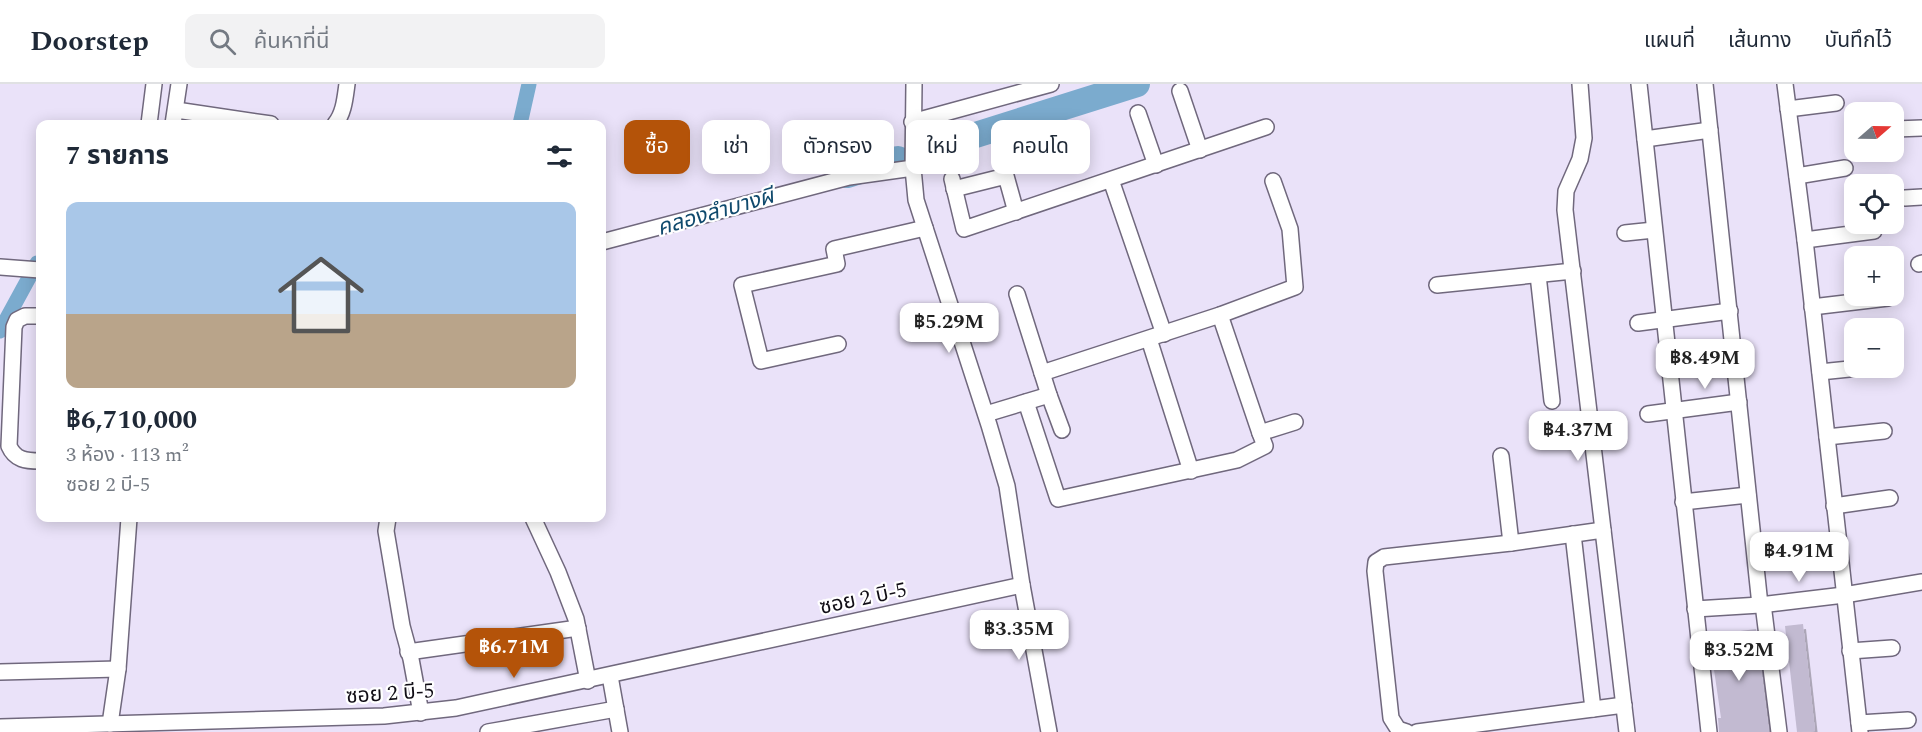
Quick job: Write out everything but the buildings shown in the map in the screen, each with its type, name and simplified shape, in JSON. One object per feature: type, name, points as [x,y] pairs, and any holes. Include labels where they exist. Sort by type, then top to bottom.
[{"type":"street","points":[[150,120],[154,84]]},
{"type":"street","points":[[179,84],[175,117],[216,120]]},
{"type":"street","points":[[337,120],[342,112],[347,84]]},
{"type":"street","points":[[912,120],[914,84]]},
{"type":"street","points":[[919,120],[1051,84]]},
{"type":"street","points":[[1580,84],[1584,138],[1580,159],[1566,191],[1566,210],[1627,732]]},
{"type":"street","points":[[1639,84],[1709,732]]},
{"type":"street","points":[[1705,84],[1749,495],[1779,732]]},
{"type":"street","points":[[1785,84],[1805,240],[1859,728],[1908,720]]},
{"type":"street","points":[[1180,92],[1200,150]]},
{"type":"street","points":[[1788,109],[1836,103]]},
{"type":"street","points":[[1138,113],[1156,165]]},
{"type":"street","points":[[1016,212],[1005,176],[953,184],[964,229],[1016,212],[1156,165],[1266,127]]},
{"type":"street","points":[[1904,129],[1922,128]]},
{"type":"street","points":[[1645,139],[1710,130]]},
{"type":"street","points":[[1797,176],[1845,168]]},
{"type":"street","points":[[606,241],[849,177],[906,169]]},
{"type":"street","points":[[913,174],[916,200],[986,414],[1007,486],[1022,585],[1049,732]]},
{"type":"street","points":[[1111,180],[1164,334]]},
{"type":"street","points":[[1042,374],[1220,315],[1295,287],[1290,229],[1274,181]]},
{"type":"street","points":[[1905,198],[1922,197]]},
{"type":"street","points":[[838,344],[761,361],[742,285],[837,264],[834,249],[925,228]]},
{"type":"street","points":[[1625,233],[1654,230]]},
{"type":"street","points":[[1805,240],[1851,234]]},
{"type":"street","points":[[0,267],[36,270]]},
{"type":"street","points":[[1437,285],[1573,271]]},
{"type":"street","points":[[1538,275],[1552,401]]},
{"type":"street","points":[[1017,294],[1062,430]]},
{"type":"street","points":[[1812,307],[1844,303]]},
{"type":"street","points":[[1638,322],[1730,311]]},
{"type":"street","points":[[1026,402],[1058,499],[1237,460],[1265,446],[1220,315]]},
{"type":"street","points":[[36,316],[25,316],[17,320],[14,327],[9,446],[13,455],[26,461],[36,461]]},
{"type":"street","points":[[1149,339],[1191,471]]},
{"type":"street","points":[[1820,372],[1844,370]]},
{"type":"street","points":[[986,414],[1049,395]]},
{"type":"street","points":[[1648,414],[1739,402]]},
{"type":"street","points":[[1260,434],[1295,422]]},
{"type":"street","points":[[1827,437],[1884,431]]},
{"type":"street","points":[[1501,456],[1511,543]]},
{"type":"street","points":[[1683,502],[1749,495]]},
{"type":"street","points":[[1834,506],[1890,498]]},
{"type":"street","points":[[110,724],[118,669],[129,522]]},
{"type":"street","points":[[387,522],[386,531],[402,626],[421,713]]},
{"type":"street","points":[[535,522],[569,598],[578,628],[588,681]]},
{"type":"street","points":[[1407,732],[1398,729],[1391,718],[1375,571],[1376,562],[1384,557],[1603,530]]},
{"type":"street","points":[[1573,534],[1593,708]]},
{"type":"street","points":[[1695,609],[1844,595],[1916,583]]},
{"type":"street","name":"ซอย 2 บี-5","points":[[0,727],[421,713],[588,681],[1022,585]]},
{"type":"street","points":[[408,652],[578,628]]},
{"type":"street","points":[[1850,651],[1892,648]]},
{"type":"street","points":[[0,672],[118,669]]},
{"type":"street","points":[[610,676],[620,732]]},
{"type":"street","points":[[1417,732],[1624,705]]},
{"type":"street","points":[[488,732],[616,709]]},
{"type":"waterway","points":[[521,120],[529,84]]},
{"type":"waterway","name":"คลองลำบางผี","points":[[979,134],[1137,84]]},
{"type":"waterway","name":"คลองลำบางผี","points":[[847,175],[898,159]]},
{"type":"waterway","points":[[0,331],[36,265]]}]
